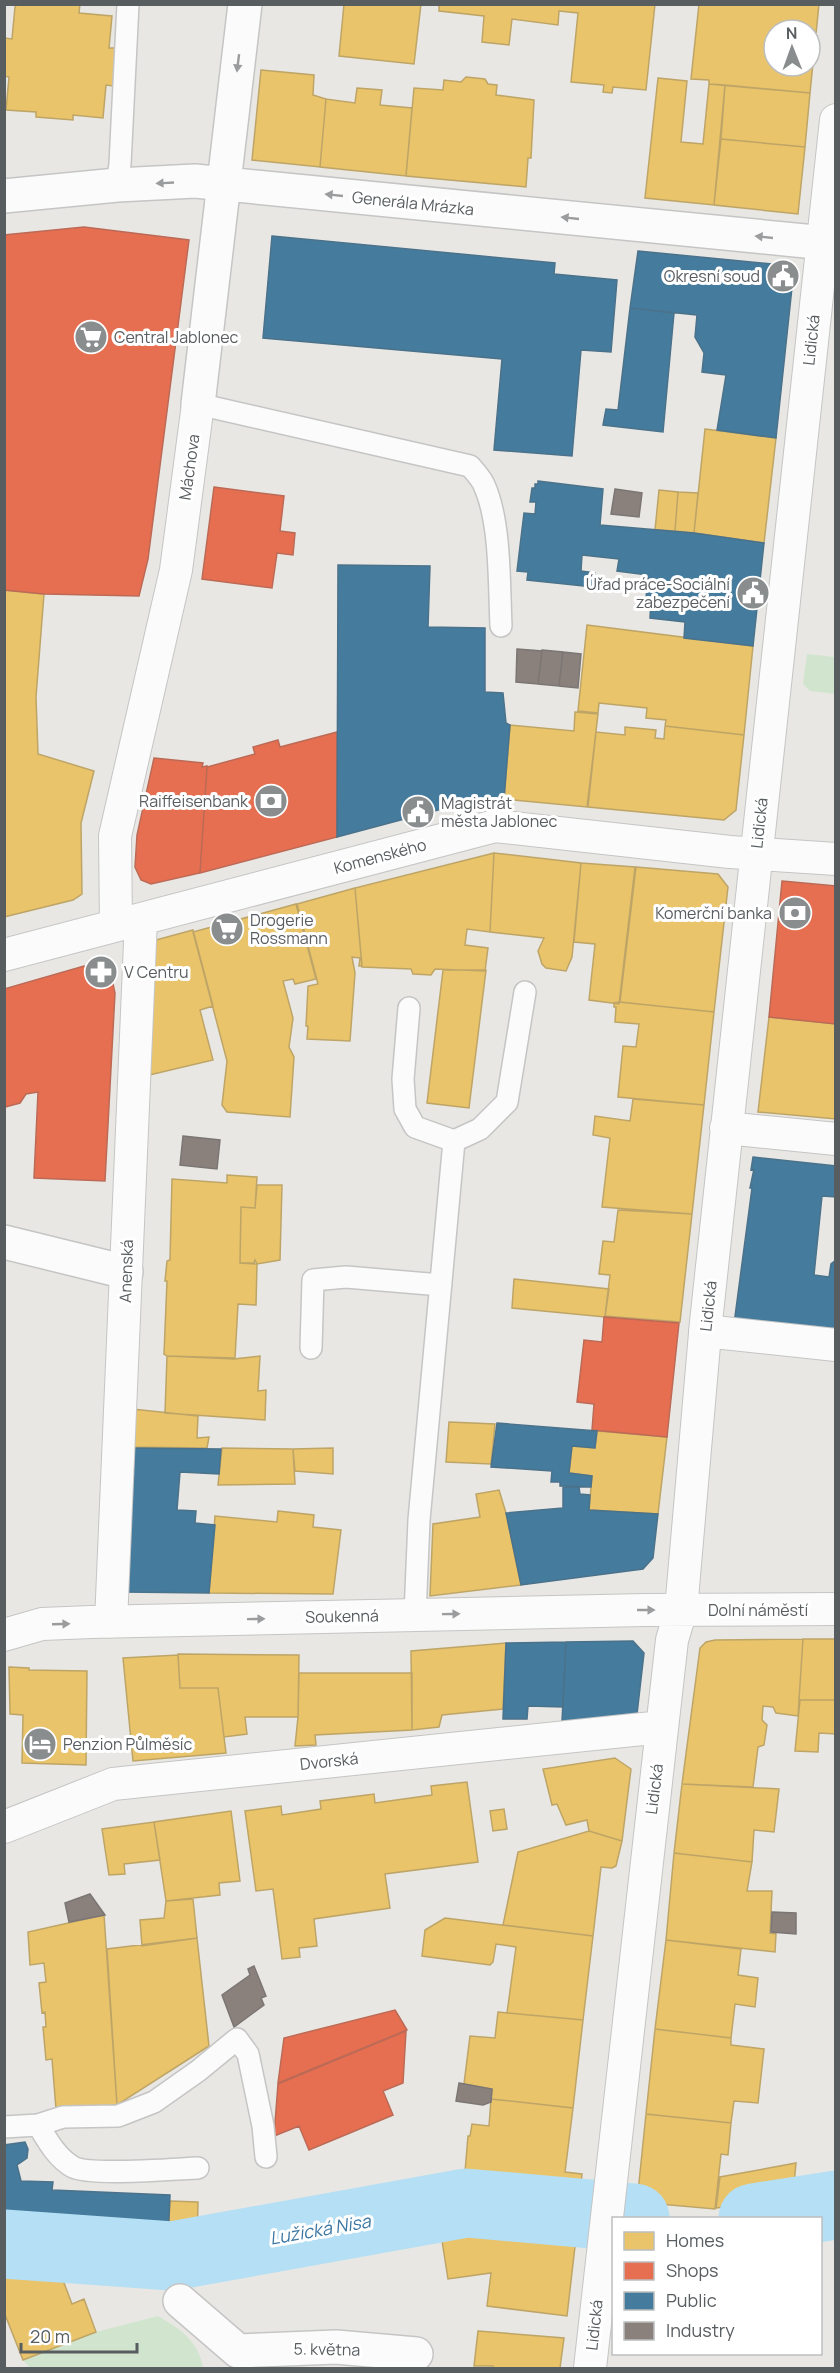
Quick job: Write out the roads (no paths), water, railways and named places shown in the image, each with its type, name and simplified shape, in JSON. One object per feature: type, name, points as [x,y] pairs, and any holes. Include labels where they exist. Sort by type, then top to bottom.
[{"type":"street","name":"Máchova","points":[[129,922],[115,836],[176,570],[245,4]]},
{"type":"street","name":"Lidická","points":[[590,2368],[672,1640],[681,1610],[705,1331],[726,1128],[756,853],[829,243],[836,120]]},
{"type":"street","name":"Generála Mrázka","points":[[4,196],[117,185],[195,181],[829,243]]},
{"type":"street","name":"Komenského","points":[[4,955],[495,826],[730,852],[836,859]]},
{"type":"street","name":"Anenská","points":[[111,1622],[126,1272],[129,922]]},
{"type":"street","points":[[726,1128],[836,1139]]},
{"type":"street","points":[[4,1242],[126,1272]]},
{"type":"street","points":[[705,1331],[836,1345]]},
{"type":"street","name":"Dolní náměstí","points":[[681,1610],[836,1609]]},
{"type":"street","name":"Soukenná","points":[[4,1635],[42,1624],[681,1610]]},
{"type":"street","name":"Dvorská","points":[[4,1827],[113,1784],[662,1726]]},
{"type":"street","name":"5. května","points":[[180,2301],[233,2360],[336,2347],[416,2354]]},
{"type":"lane","points":[[117,185],[128,4]]},
{"type":"lane","points":[[198,404],[470,466],[483,482],[491,501],[497,550],[501,626]]},
{"type":"lane","points":[[409,1008],[403,1079],[405,1109],[415,1127],[454,1141],[480,1129],[507,1102],[525,992]]},
{"type":"lane","points":[[415,1615],[419,1520],[454,1141]]},
{"type":"lane","points":[[311,1348],[313,1280],[346,1277],[441,1285]]},
{"type":"lane","points":[[4,2127],[38,2125],[63,2117],[118,2116],[154,2102],[198,2071],[237,2039],[248,2054],[263,2126],[266,2157]]},
{"type":"lane","points":[[38,2125],[52,2149],[74,2168],[107,2171],[198,2168]]},
{"type":"waterway","name":"Lužická Nisa","points":[[4,2244],[172,2256],[466,2203],[624,2217]]},
{"type":"waterway","name":"Lužická Nisa","points":[[759,2217],[836,2205]]},
{"type":"place","name":"Okresní soud","points":[[783,276]]},
{"type":"place","name":"Central Jablonec","points":[[91,337]]},
{"type":"place","name":"Úřad práce-Sociální zabezpečení","points":[[753,593]]},
{"type":"place","name":"Raiffeisenbank","points":[[271,801]]},
{"type":"place","name":"Magistrát města Jablonec","points":[[418,812]]},
{"type":"place","name":"Komerční banka","points":[[795,913]]},
{"type":"place","name":"Drogerie Rossmann","points":[[227,929]]},
{"type":"place","name":"V Centru","points":[[101,972]]},
{"type":"place","name":"Penzion Půlměsíc","points":[[40,1744]]}]
